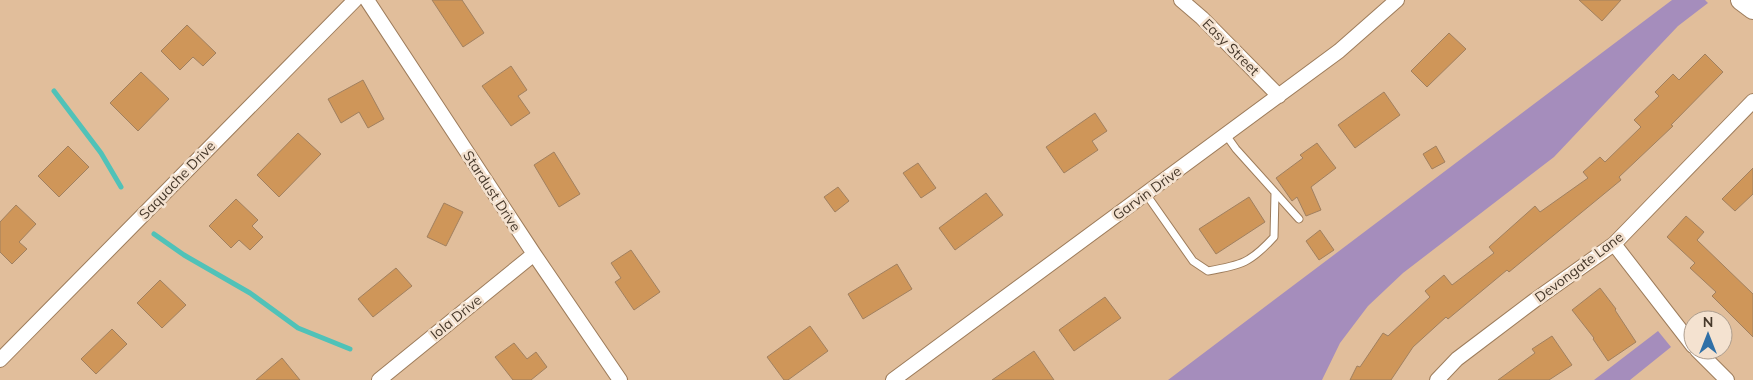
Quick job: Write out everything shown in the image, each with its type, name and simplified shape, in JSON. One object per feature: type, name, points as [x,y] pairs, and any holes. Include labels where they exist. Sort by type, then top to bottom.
[{"type":"main road","points":[[1742,0],[1753,10]]},
{"type":"street","name":"Saquache Drive","points":[[0,360],[355,0]]},
{"type":"street","name":"Stardust Drive","points":[[367,0],[534,254],[620,380]]},
{"type":"street","name":"Easy Street","points":[[1181,0],[1202,18],[1279,96]]},
{"type":"street","name":"Garvin Drive","points":[[894,380],[1279,96],[1360,34],[1397,0]]},
{"type":"street","name":"Devongate Lane","points":[[1437,380],[1457,359],[1535,300],[1614,244],[1753,101]]},
{"type":"street","points":[[1614,244],[1683,333]]},
{"type":"street","name":"Iola Drive","points":[[378,380],[534,254]]},
{"type":"street","points":[[1707,360],[1727,380]]},
{"type":"lane","points":[[1226,135],[1299,219]]},
{"type":"lane","points":[[1146,194],[1193,261],[1208,271],[1240,265],[1260,251],[1274,237],[1275,193]]},
{"type":"shaded area","points":[[1672,0],[1705,0],[1708,3],[1678,26],[1554,157],[1403,273],[1368,306],[1340,343],[1322,380],[1168,380]]},
{"type":"shaded area","points":[[1658,331],[1671,347],[1630,380],[1594,380]]},
{"type":"building","points":[[432,0],[462,0],[484,33],[463,47]]},
{"type":"building","points":[[1579,0],[1621,0],[1602,21]]},
{"type":"building","points":[[187,25],[216,53],[203,66],[193,57],[180,70],[161,51]]},
{"type":"building","points":[[1449,33],[1466,49],[1427,87],[1411,71]]},
{"type":"building","points":[[1705,54],[1723,72],[1671,125],[1673,126],[1619,177],[1621,180],[1509,272],[1507,270],[1448,319],[1446,317],[1413,347],[1391,380],[1350,380],[1357,366],[1360,367],[1383,333],[1388,336],[1430,297],[1425,291],[1444,275],[1452,285],[1494,253],[1489,247],[1535,206],[1540,212],[1588,178],[1583,172],[1600,157],[1605,162],[1641,127],[1634,120],[1659,96],[1655,92],[1673,74],[1679,80]]},
{"type":"building","points":[[511,66],[527,90],[518,96],[530,113],[511,126],[482,86]]},
{"type":"building","points":[[141,72],[169,99],[138,131],[110,103]]},
{"type":"building","points":[[363,80],[384,119],[368,128],[359,112],[341,123],[328,99]]},
{"type":"building","points":[[1384,92],[1400,115],[1355,148],[1338,125]]},
{"type":"building","points":[[1095,113],[1107,131],[1092,141],[1098,150],[1064,173],[1046,147]]},
{"type":"building","points":[[298,133],[321,154],[279,197],[257,175]]},
{"type":"building","points":[[1317,143],[1336,168],[1311,187],[1321,210],[1306,216],[1297,197],[1292,201],[1276,178],[1303,158],[1300,155]]},
{"type":"building","points":[[68,146],[89,167],[59,197],[38,176]]},
{"type":"building","points":[[1436,146],[1445,162],[1432,169],[1423,154]]},
{"type":"building","points":[[554,152],[580,194],[559,207],[534,165]]},
{"type":"building","points":[[918,163],[936,188],[921,198],[903,173]]},
{"type":"building","points":[[1753,168],[1753,194],[1735,211],[1722,199]]},
{"type":"building","points":[[838,187],[849,201],[835,212],[824,197]]},
{"type":"building","points":[[986,193],[1003,215],[955,250],[939,228]]},
{"type":"building","points":[[1249,197],[1265,222],[1216,254],[1199,229]]},
{"type":"building","points":[[236,199],[258,220],[252,226],[263,237],[250,250],[239,240],[231,248],[209,226]]},
{"type":"building","points":[[444,203],[463,212],[446,246],[427,237]]},
{"type":"building","points":[[16,205],[36,224],[19,242],[27,249],[12,264],[0,252],[0,222]]},
{"type":"building","points":[[1686,216],[1704,232],[1697,240],[1753,294],[1753,337],[1733,317],[1733,310],[1726,310],[1712,296],[1716,292],[1690,268],[1695,263],[1667,237]]},
{"type":"building","points":[[1320,230],[1334,250],[1319,260],[1306,241]]},
{"type":"building","points":[[631,250],[660,292],[634,310],[615,282],[621,278],[611,263]]},
{"type":"building","points":[[897,264],[912,289],[863,319],[848,294]]},
{"type":"building","points":[[396,268],[412,286],[373,317],[358,299]]},
{"type":"building","points":[[160,280],[186,305],[162,328],[137,303]]},
{"type":"building","points":[[1600,288],[1616,309],[1636,342],[1608,361],[1594,338],[1572,310]]},
{"type":"building","points":[[1105,297],[1121,318],[1074,351],[1059,330]]},
{"type":"building","points":[[810,326],[828,351],[788,380],[784,380],[767,357]]},
{"type":"building","points":[[112,329],[127,344],[96,374],[81,359]]},
{"type":"building","points":[[1552,336],[1572,365],[1549,380],[1498,380],[1535,353],[1532,349]]},
{"type":"building","points":[[514,343],[527,359],[536,352],[547,367],[531,380],[513,380],[495,357]]},
{"type":"building","points":[[1034,351],[1054,380],[992,380]]},
{"type":"building","points":[[282,358],[300,380],[256,380]]},
{"type":"waterway","points":[[54,91],[101,153],[121,187]]},
{"type":"waterway","points":[[154,234],[184,255],[250,293],[298,328],[350,349]]}]
